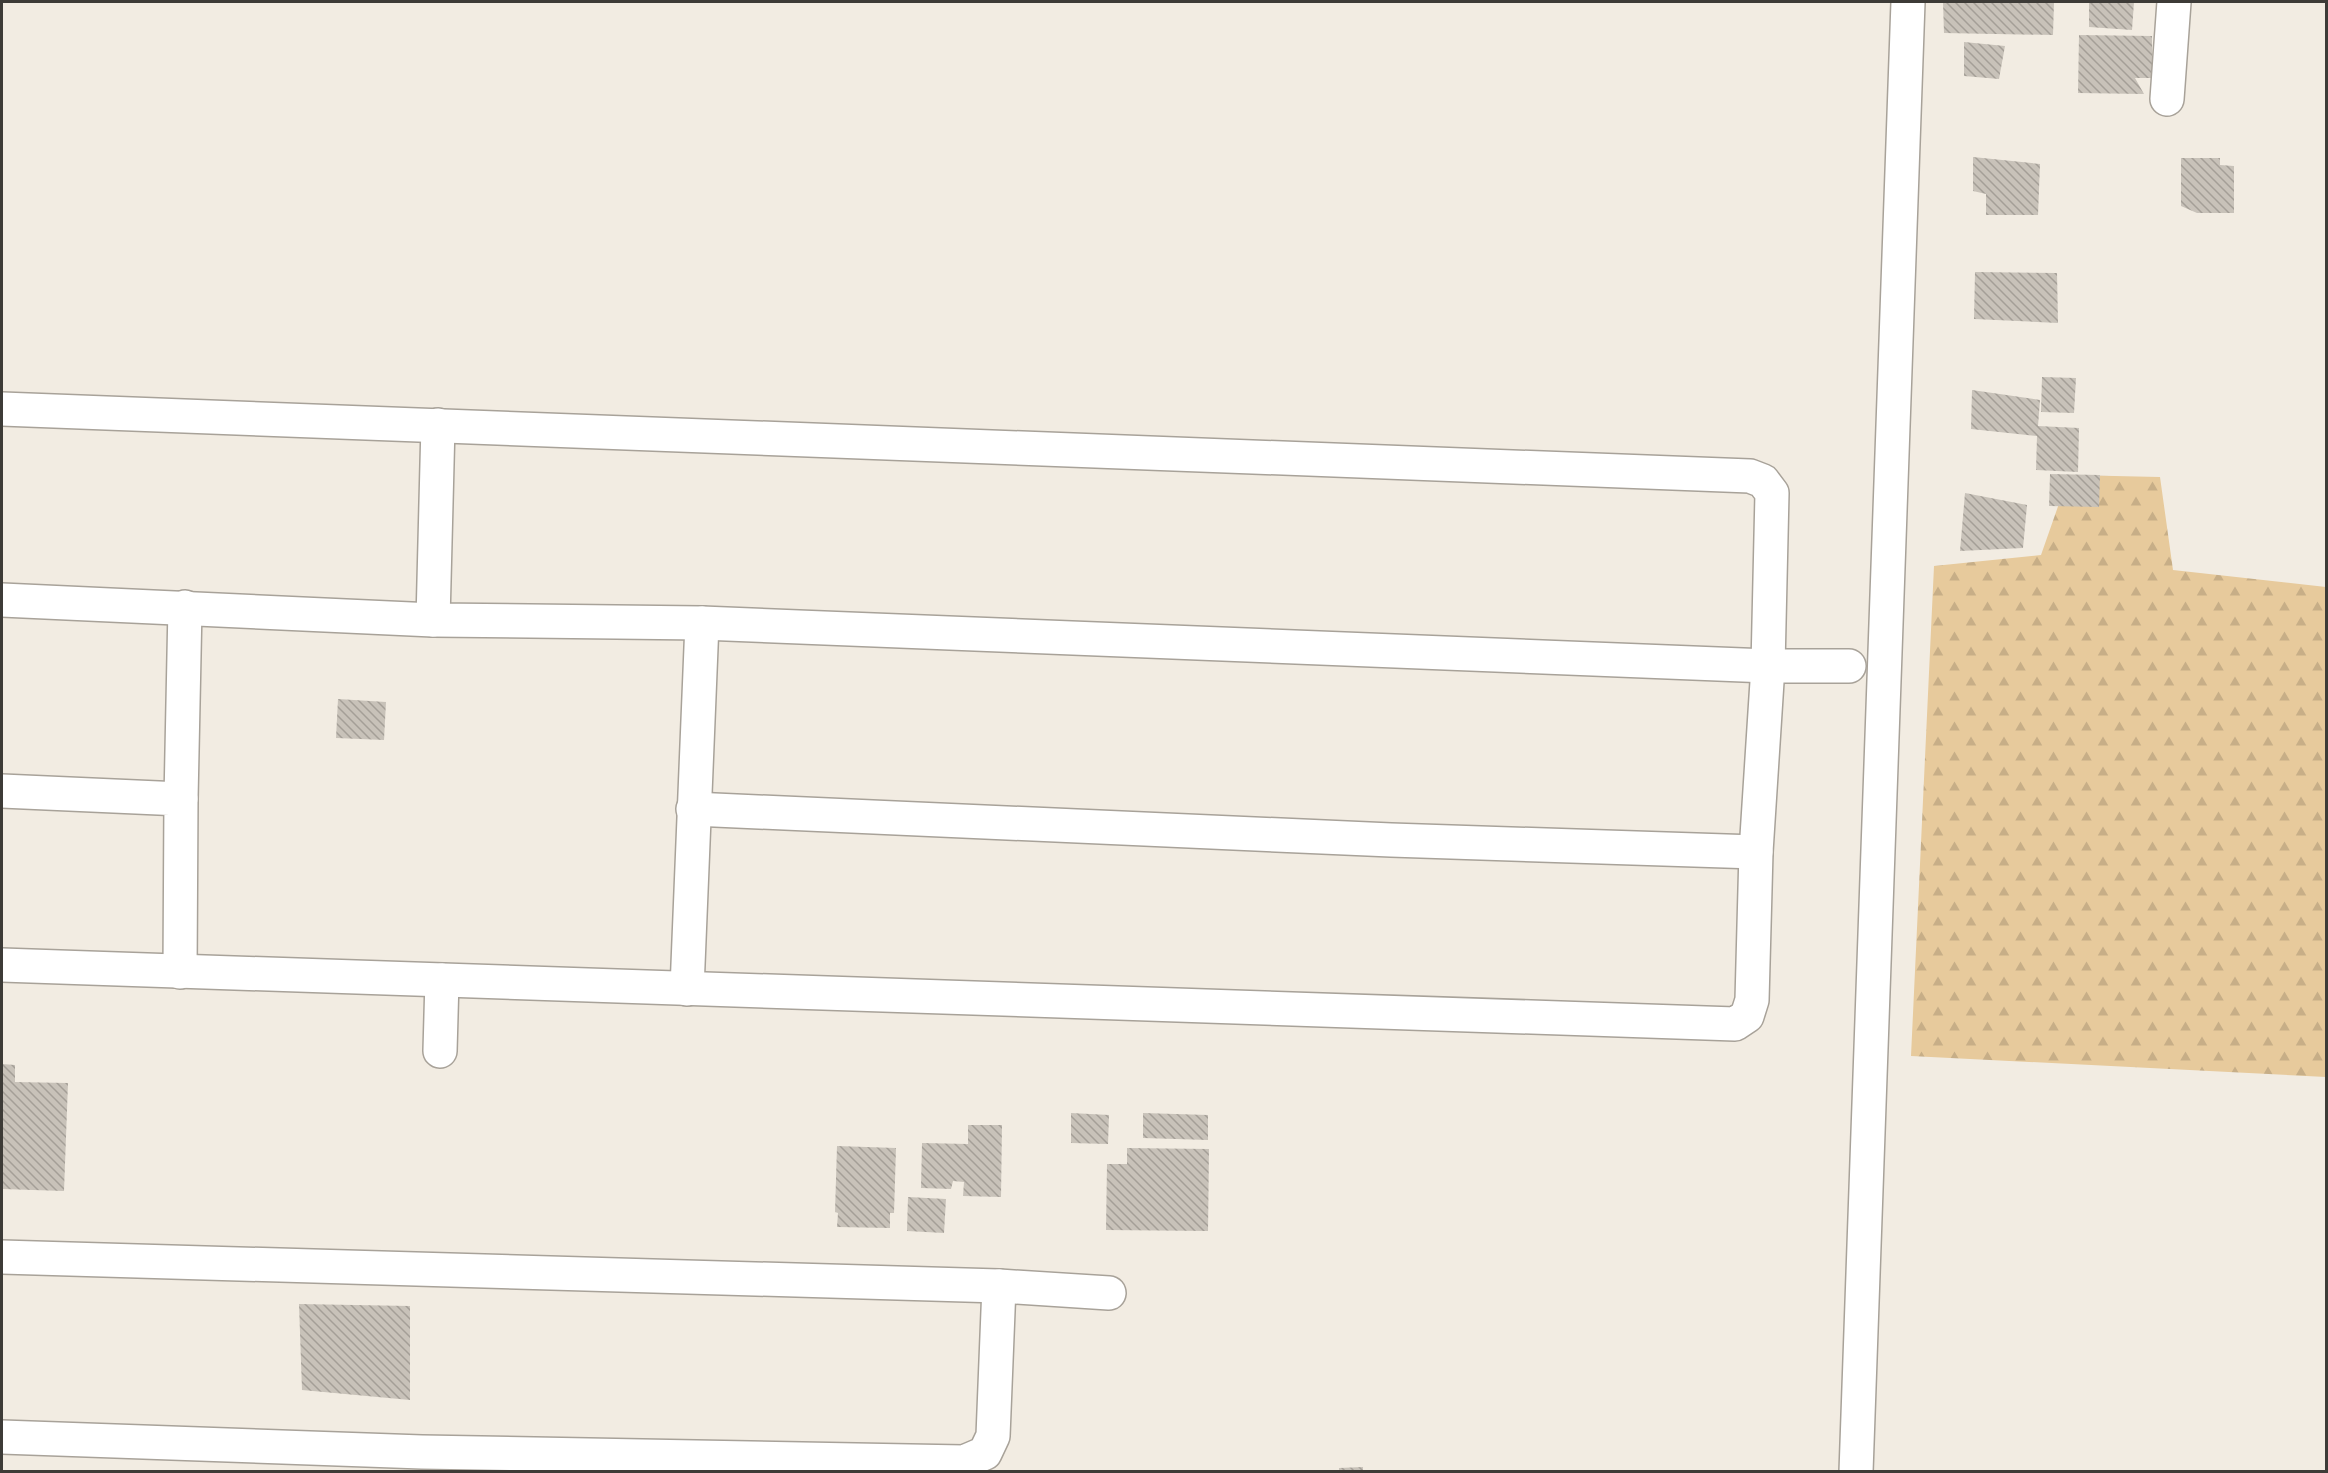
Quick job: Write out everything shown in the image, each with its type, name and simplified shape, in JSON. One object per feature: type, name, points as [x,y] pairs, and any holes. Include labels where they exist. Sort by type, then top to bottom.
[{"type":"street","points":[[1856,1472],[1908,2]]},
{"type":"street","points":[[2167,99],[2174,2]]},
{"type":"street","points":[[2,409],[1750,476],[1763,481],[1772,493],[1768,666],[1756,852],[1752,1000],[1747,1016],[1735,1024],[2,965]]},
{"type":"street","points":[[433,620],[438,425]]},
{"type":"street","points":[[2,600],[433,620],[702,623],[1768,666],[1849,666]]},
{"type":"street","points":[[180,972],[184,607]]},
{"type":"street","points":[[687,989],[702,623]]},
{"type":"street","points":[[2,790],[181,799]]},
{"type":"street","points":[[693,809],[1391,840],[1756,852]]},
{"type":"street","points":[[440,1051],[442,980]]},
{"type":"street","points":[[2,1257],[999,1286],[1109,1293]]},
{"type":"street","points":[[2,1437],[422,1452],[964,1462],[985,1454],[993,1436],[999,1286]]},
{"type":"green space","points":[[2069,475],[2160,477],[2173,570],[2326,587],[2326,1077],[1911,1056],[1934,566],[2041,555]]},
{"type":"building","points":[[1943,2],[2054,2],[2053,35],[1944,33]]},
{"type":"building","points":[[2089,2],[2134,2],[2132,30],[2089,27]]},
{"type":"building","points":[[2079,35],[2152,36],[2152,78],[2135,78],[2144,94],[2078,93]]},
{"type":"building","points":[[1964,42],[2005,46],[1999,79],[1964,76]]},
{"type":"building","points":[[1973,157],[2040,164],[2038,215],[1986,215],[1986,194],[1973,191]]},
{"type":"building","points":[[2181,158],[2220,158],[2220,165],[2234,166],[2234,213],[2197,213],[2181,206]]},
{"type":"building","points":[[1975,272],[2057,273],[2058,323],[1974,319]]},
{"type":"building","points":[[2042,377],[2076,378],[2074,413],[2041,412]]},
{"type":"building","points":[[1972,390],[2040,400],[2038,426],[2079,428],[2078,472],[2036,470],[2037,436],[1971,429]]},
{"type":"building","points":[[2050,474],[2100,475],[2099,507],[2049,506]]},
{"type":"building","points":[[1965,493],[2027,505],[2023,548],[1960,551]]},
{"type":"building","points":[[338,699],[386,702],[384,740],[336,738]]},
{"type":"building","points":[[2,1064],[15,1065],[15,1082],[68,1083],[64,1191],[2,1189]]},
{"type":"building","points":[[1071,1113],[1109,1115],[1108,1144],[1071,1143]]},
{"type":"building","points":[[1143,1113],[1208,1115],[1208,1140],[1143,1138]]},
{"type":"building","points":[[968,1125],[1002,1125],[1001,1197],[963,1196],[964,1182],[953,1181],[951,1189],[921,1188],[922,1143],[968,1144]]},
{"type":"building","points":[[837,1146],[896,1148],[894,1213],[890,1213],[890,1228],[837,1227],[838,1213],[835,1212]]},
{"type":"building","points":[[1127,1148],[1209,1149],[1208,1231],[1106,1230],[1107,1164],[1127,1164]]},
{"type":"building","points":[[908,1197],[946,1199],[944,1233],[907,1231]]},
{"type":"building","points":[[299,1304],[410,1306],[410,1400],[302,1390]]},
{"type":"building","points":[[1363,1467],[1363,1472],[1339,1472],[1339,1468]]}]
